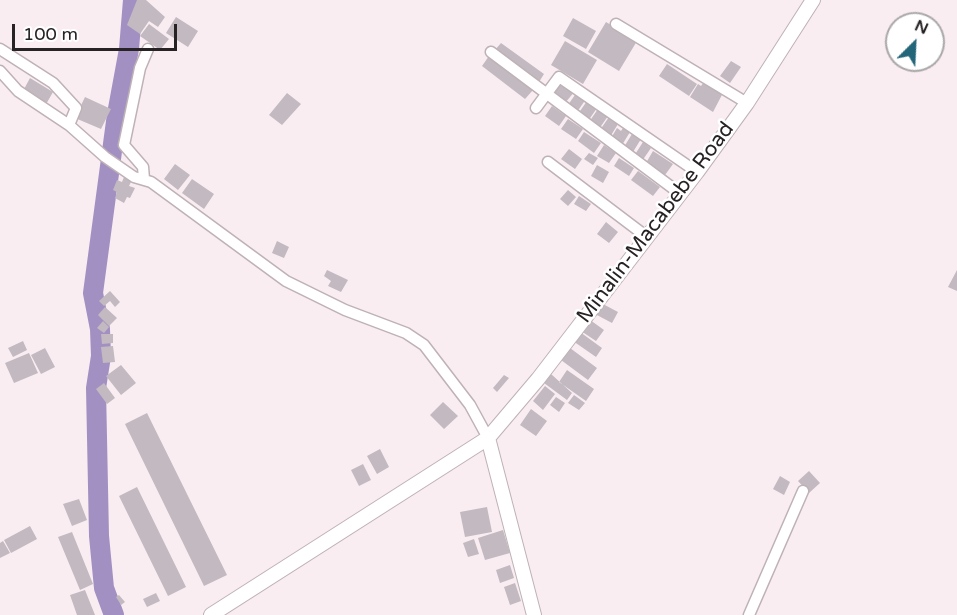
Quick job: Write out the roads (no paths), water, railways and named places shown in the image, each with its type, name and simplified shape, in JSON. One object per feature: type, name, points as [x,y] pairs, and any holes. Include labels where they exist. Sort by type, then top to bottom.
[{"type":"main road","name":"Minalin-Macabebe Road","points":[[211,615],[488,438],[538,379],[747,103],[813,0]]},
{"type":"main road","points":[[488,438],[534,615]]},
{"type":"street","points":[[616,24],[747,103]]},
{"type":"street","points":[[0,49],[40,73],[76,108],[69,125]]},
{"type":"street","points":[[139,178],[143,167],[124,145],[140,68],[148,49]]},
{"type":"street","points":[[491,52],[678,192]]},
{"type":"street","points":[[0,71],[18,91],[69,125],[105,157],[208,222],[286,281],[345,310],[406,333],[424,345],[470,405],[488,438]]},
{"type":"street","points":[[536,108],[559,77],[696,171]]},
{"type":"street","points":[[548,162],[647,237]]},
{"type":"street","points":[[749,615],[803,492]]},
{"type":"waterway","points":[[114,615],[104,588],[99,536],[96,388],[101,356],[100,329],[93,293],[117,114],[129,49],[133,0]]}]
